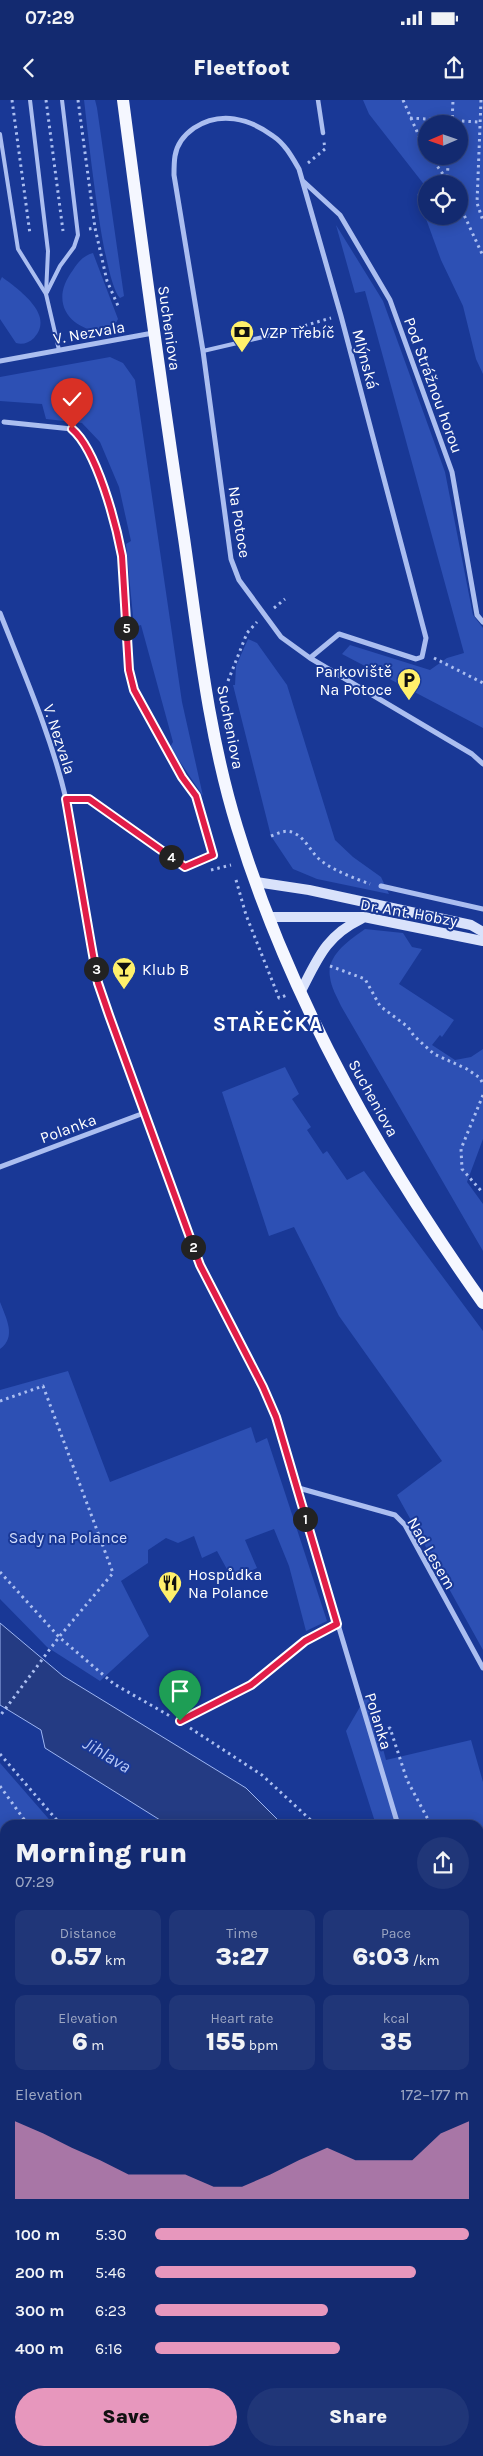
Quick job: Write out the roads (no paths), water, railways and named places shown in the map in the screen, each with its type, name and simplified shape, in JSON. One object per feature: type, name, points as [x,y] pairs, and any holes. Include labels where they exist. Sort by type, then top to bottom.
[{"type":"main road","name":"Sucheniova","points":[[123,100],[154,333],[212,730],[237,826],[268,917],[300,991],[338,1068],[392,1162],[483,1303]]},
{"type":"main road","points":[[256,882],[309,890],[471,925],[483,932]]},
{"type":"main road","name":"Dr. Ant. Hobzy","points":[[268,917],[364,917],[483,941]]},
{"type":"main road","points":[[300,991],[323,947],[348,926],[364,917]]},
{"type":"street","points":[[318,100],[323,133]]},
{"type":"street","name":"Mlýnská","points":[[181,221],[174,175],[175,155],[185,134],[202,123],[216,117],[236,119],[260,128],[281,143],[300,169],[426,638],[424,653],[422,657],[416,659],[345,634],[339,634],[310,658]]},
{"type":"street","name":"Pod Strážnou horou","points":[[304,182],[340,215],[390,300],[452,472],[477,615],[483,622]]},
{"type":"street","name":"Na Potoce","points":[[181,221],[203,351],[231,559],[243,587],[281,637],[310,658],[458,745],[483,764]]},
{"type":"street","name":"V. Nezvala","points":[[0,361],[154,333]]},
{"type":"street","name":"V. Nezvala","points":[[0,613],[40,714],[66,799],[89,799],[185,867],[213,855],[196,796],[182,777],[134,690],[129,670],[122,556],[89,451],[79,435],[72,429],[4,422]]},
{"type":"street","name":"Polanka","points":[[66,799],[98,983],[200,1265],[263,1387],[276,1417],[295,1487],[396,1820]]},
{"type":"street","name":"Dr. Ant. Hobzy","points":[[381,886],[483,909]]},
{"type":"street","name":"Polanka","points":[[0,1167],[144,1113]]},
{"type":"street","name":"Nad Lesem","points":[[295,1487],[395,1515],[405,1525],[483,1668]]},
{"type":"street","points":[[180,1721],[251,1685],[305,1641],[337,1624]]},
{"type":"lane","points":[[30,100],[48,251],[46,294],[59,350]]},
{"type":"lane","points":[[46,294],[60,266],[74,247],[78,235],[62,100]]},
{"type":"lane","points":[[0,134],[18,249],[46,294]]},
{"type":"lane","points":[[203,351],[276,334]]},
{"type":"water","name":"Jihlava","points":[[0,1623],[63,1676],[246,1788],[278,1820],[160,1820],[45,1748],[41,1730],[0,1705]]},
{"type":"place","name":"VZP Třebíč","points":[[242,353]]},
{"type":"place","name":"Parkoviště Na Potoce","points":[[409,701]]},
{"type":"place","name":"Klub B","points":[[124,990]]},
{"type":"place","name":"Hospůdka Na Polance","points":[[170,1604]]},
{"type":"district","name":"STAŘEČKA","points":[[268,1024]]},
{"type":"park label","name":"Sady na Polance","points":[[68,1537]]}]
